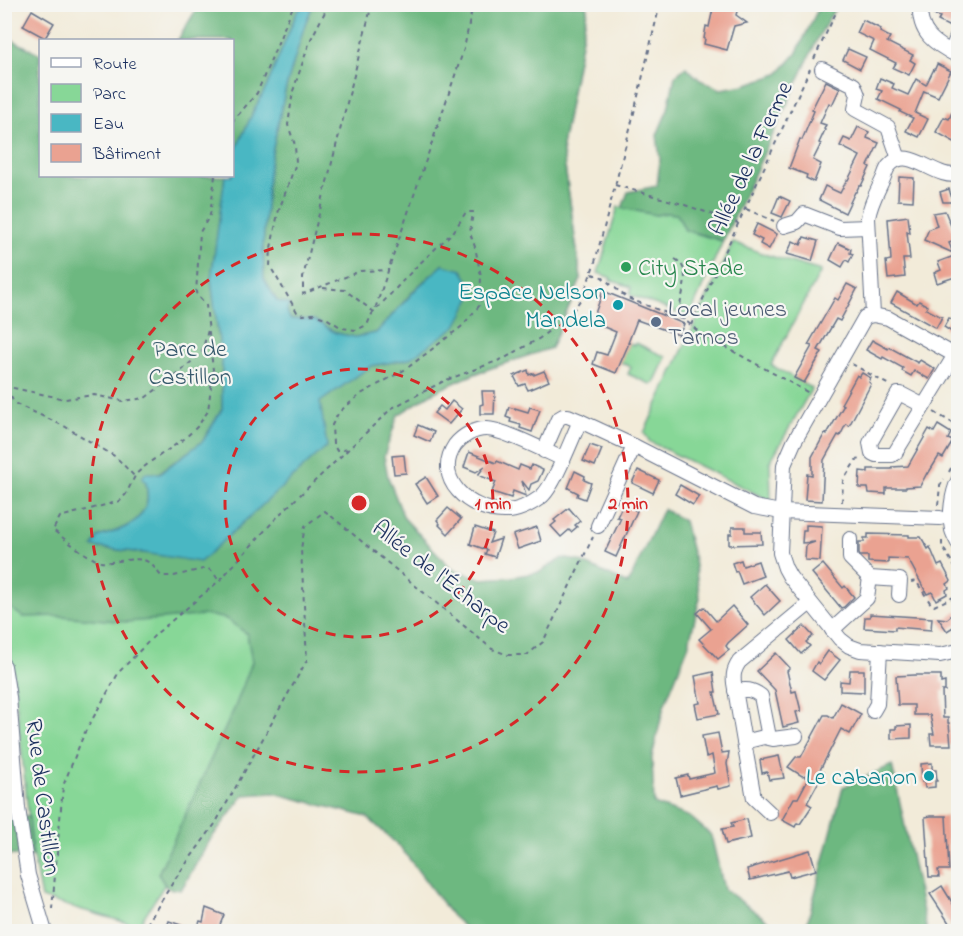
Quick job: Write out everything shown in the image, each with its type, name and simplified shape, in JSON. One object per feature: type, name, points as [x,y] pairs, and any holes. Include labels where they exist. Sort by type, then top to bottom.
[{"type":"street","points":[[920,4],[919,13],[923,29],[934,42],[955,54],[958,35]]},
{"type":"street","points":[[822,69],[854,86],[858,95],[855,109],[888,127],[899,159]]},
{"type":"street","points":[[873,315],[868,227],[870,207],[889,166],[899,159],[912,158],[951,176],[958,174]]},
{"type":"street","points":[[784,226],[797,222],[804,214],[840,228],[868,227]]},
{"type":"street","points":[[924,406],[898,394],[870,443],[870,450],[876,455],[895,453],[957,356],[888,318],[873,315],[865,318],[794,442],[784,465],[780,553],[784,568],[832,630],[849,646],[860,650],[957,657]]},
{"type":"street","points":[[544,451],[558,419],[568,416],[634,446],[754,507],[782,512],[940,518]]},
{"type":"street","points":[[563,459],[497,431],[485,429],[460,439],[452,450],[448,462],[449,477],[455,489],[466,500],[486,508],[503,512],[525,507],[542,496],[550,486],[563,459],[580,421]]},
{"type":"street","points":[[598,526],[634,446]]},
{"type":"street","points":[[958,481],[951,511],[952,532],[958,543]]},
{"type":"street","points":[[850,538],[850,558],[870,578],[900,580],[899,590]]},
{"type":"street","points":[[832,630],[867,598],[870,578]]},
{"type":"street","points":[[770,813],[754,798],[733,675],[739,663],[810,603]]},
{"type":"street","points":[[873,711],[877,704],[880,651]]},
{"type":"street","name":"Rue de Castillon","points":[[4,666],[9,697],[18,808],[28,875],[45,932]]},
{"type":"street","points":[[735,691],[747,689],[761,696],[768,732],[764,737]]},
{"type":"street","points":[[744,742],[764,737],[773,739],[796,736]]},
{"type":"path","points":[[234,120],[257,93],[294,4]]},
{"type":"path","points":[[328,4],[310,41],[293,91],[288,125],[295,145],[296,162],[278,213],[270,266],[297,312],[303,315],[314,314],[342,328],[356,330],[367,325],[374,312],[464,50],[473,4]]},
{"type":"path","points":[[372,4],[303,277],[303,294],[360,271],[389,270]]},
{"type":"path","points":[[52,909],[63,786],[84,734],[119,672],[156,634],[219,581],[280,514],[392,408],[444,381],[505,358],[540,338],[572,312],[583,296],[615,186],[660,4]]},
{"type":"path","name":"Allée de la Ferme","points":[[691,325],[840,4]]},
{"type":"path","points":[[215,177],[210,215],[200,232],[196,293],[206,305],[209,328],[213,370],[208,411],[198,426],[184,439],[136,474],[120,501],[60,517],[53,530],[100,562],[140,559],[148,562],[161,576],[174,576],[207,568],[219,581]]},
{"type":"path","points":[[615,186],[679,203],[738,223]]},
{"type":"path","points":[[745,208],[784,226]]},
{"type":"path","points":[[348,449],[337,451],[333,444],[332,425],[339,412],[361,393],[406,369],[461,327],[480,305],[481,276],[470,233],[473,212],[466,212],[454,231],[374,312]]},
{"type":"path","points":[[675,259],[679,261],[686,275],[679,313],[685,320],[700,333],[819,399]]},
{"type":"path","points":[[591,274],[602,277],[627,298],[685,320]]},
{"type":"path","points":[[320,287],[345,290],[374,312]]},
{"type":"path","points":[[6,386],[65,399],[94,395],[123,401],[145,398],[202,352],[209,328]]},
{"type":"path","points":[[842,358],[901,394]]},
{"type":"path","points":[[6,386],[14,403],[64,426],[116,457],[135,477]]},
{"type":"path","points":[[924,406],[958,426]]},
{"type":"path","points":[[842,504],[843,481],[856,460],[876,455]]},
{"type":"path","name":"Allée de l'Écharpe","points":[[142,932],[175,879],[215,824],[308,660],[301,549],[305,526],[325,511],[492,650],[508,655],[527,655],[543,642],[598,526]]},
{"type":"path","points":[[899,590],[916,581],[934,606],[958,595]]},
{"type":"green space","name":"Parc de Castillon","points":[[586,4],[587,10],[562,146],[581,279],[551,348],[472,375],[434,392],[399,414],[351,458],[196,836],[138,926],[41,898],[33,856],[4,610],[4,36],[39,54],[39,177],[234,177],[234,39],[179,39],[199,5]]},
{"type":"green space","points":[[199,5],[306,5],[297,12],[267,86],[234,154],[234,39],[179,39]]},
{"type":"green space","name":"Parc de Castillon","points":[[313,5],[586,5],[587,10],[562,146],[581,279],[551,348],[476,373],[434,392],[398,415],[384,456],[388,477],[404,518],[452,569],[482,579],[540,572],[562,558],[579,561],[628,584],[663,509],[684,521],[694,560],[700,598],[688,647],[664,706],[652,757],[654,804],[690,817],[711,835],[724,889],[782,931],[469,931],[452,916],[401,848],[367,817],[274,793],[244,795],[210,840],[181,890],[167,888],[158,874],[235,707],[252,662],[247,634],[226,619],[208,615],[127,622],[61,616],[23,617],[5,604],[4,36],[39,54],[39,177],[225,177],[211,279],[222,364],[222,409],[203,441],[146,482],[147,502],[140,516],[128,526],[98,537],[94,547],[144,553],[320,402],[371,366],[409,359],[443,265],[417,287],[376,333],[355,337],[336,333],[314,320],[290,319],[287,311],[277,301],[264,280],[263,245],[269,167],[285,91]]},
{"type":"green space","points":[[820,5],[837,5],[818,38],[723,241],[685,230],[677,214],[656,215],[622,208],[628,192],[657,186],[660,159],[657,135],[668,109],[675,76],[686,67],[700,80],[721,89],[744,85],[778,74],[796,54]]},
{"type":"green space","points":[[618,207],[656,215],[677,214],[685,230],[723,241],[689,317],[630,295],[631,287],[598,273]]},
{"type":"green space","points":[[733,242],[821,271],[771,365],[812,388],[770,462],[771,501],[650,442],[644,433]]},
{"type":"green space","points":[[629,343],[634,345],[636,343],[666,357],[654,383],[650,384],[628,374],[631,367],[620,362]]},
{"type":"green space","points":[[892,765],[927,931],[805,931],[843,787]]},
{"type":"green space","points":[[5,816],[29,816],[33,856],[5,855]]},
{"type":"water","points":[[306,4],[313,5],[285,91],[269,167],[263,245],[264,279],[277,301],[289,304],[287,311],[290,319],[314,320],[336,333],[355,337],[376,333],[418,287],[443,265],[462,270],[475,291],[456,326],[409,359],[371,366],[320,402],[327,446],[200,562],[93,547],[98,537],[128,526],[140,516],[147,502],[146,482],[142,479],[145,473],[160,473],[203,441],[222,409],[222,364],[211,279],[225,177],[234,177],[234,154],[267,86],[297,12]]},
{"type":"building","points":[[714,4],[739,4],[736,15],[747,23],[734,26],[727,50],[704,44],[706,26],[709,27]]},
{"type":"building","points":[[938,4],[951,4],[958,8],[958,13],[950,27],[938,21],[940,17],[934,15]]},
{"type":"building","points":[[32,10],[54,23],[45,38],[23,26]]},
{"type":"building","points":[[863,20],[881,29],[880,32],[890,37],[887,42],[913,55],[910,60],[915,63],[909,75],[893,68],[896,63],[870,50],[874,41],[857,33]]},
{"type":"building","points":[[848,49],[866,57],[860,69],[843,60]]},
{"type":"building","points":[[937,64],[951,71],[938,97],[924,91],[915,113],[928,119],[919,137],[906,131],[913,118],[878,99],[882,91],[876,89],[880,78],[894,84],[892,88],[908,95],[916,79],[926,85]]},
{"type":"building","points":[[826,81],[840,88],[832,105],[829,103],[820,123],[826,125],[819,143],[821,144],[813,160],[821,164],[814,182],[806,178],[807,175],[789,168],[814,111],[812,109]]},
{"type":"building","points":[[958,99],[958,144],[936,132],[944,117],[949,119]]},
{"type":"building","points":[[858,127],[869,132],[867,138],[879,143],[861,186],[855,192],[845,213],[819,200],[825,186],[840,193],[848,180],[860,156],[840,146],[844,138],[851,141]]},
{"type":"building","points":[[899,177],[914,178],[913,201],[898,200]]},
{"type":"building","points":[[949,189],[953,202],[943,202],[940,192]]},
{"type":"building","points":[[779,196],[790,201],[782,217],[772,213]]},
{"type":"building","points":[[945,211],[956,238],[949,243],[953,253],[924,240],[929,229],[937,226],[933,213]]},
{"type":"building","points":[[908,216],[910,259],[903,259],[905,277],[888,279],[886,261],[891,260],[888,219]]},
{"type":"building","points":[[757,224],[777,234],[769,249],[760,244],[762,240],[752,235]]},
{"type":"building","points":[[804,237],[818,241],[812,261],[787,254],[793,241],[801,245]]},
{"type":"building","points":[[838,243],[851,249],[850,253],[853,254],[849,262],[846,260],[842,267],[830,260]]},
{"type":"building","points":[[954,256],[958,276],[937,283],[934,273],[941,270],[938,262]]},
{"type":"building","points":[[847,284],[857,289],[840,321],[836,319],[818,350],[822,352],[804,383],[794,378],[812,346],[808,345],[835,298],[838,300]]},
{"type":"building","name":"Espace Nelson Mandela","points":[[603,291],[684,324],[679,335],[637,320],[616,373],[593,364],[597,352],[607,355],[616,332],[592,322]]},
{"type":"building","points":[[897,292],[917,304],[919,301],[928,306],[926,309],[942,317],[936,328],[891,303]]},
{"type":"building","points":[[949,318],[958,323],[958,336],[944,327]]},
{"type":"building","points":[[872,340],[918,363],[920,360],[935,369],[929,379],[914,371],[911,376],[902,371],[903,368],[866,350]]},
{"type":"building","points":[[528,370],[529,375],[544,371],[549,381],[528,390],[525,384],[519,386],[514,376]]},
{"type":"building","points":[[862,373],[871,378],[869,382],[871,384],[849,426],[846,424],[824,460],[822,501],[805,500],[807,474],[812,475],[812,457],[844,405],[841,404],[857,375],[859,377]]},
{"type":"building","points":[[482,391],[495,391],[494,414],[480,414],[480,405],[483,404]]},
{"type":"building","points":[[452,401],[462,409],[449,424],[434,413],[440,406],[445,410]]},
{"type":"building","points":[[509,407],[528,412],[530,407],[540,410],[532,432],[520,428],[521,425],[510,422],[511,419],[506,417]]},
{"type":"building","points":[[418,425],[434,432],[430,442],[414,435]]},
{"type":"building","points":[[938,425],[951,433],[948,439],[953,441],[943,458],[939,456],[920,486],[886,488],[886,494],[869,493],[868,488],[859,488],[860,471],[868,472],[868,469],[908,466],[929,429],[934,432]]},
{"type":"building","points":[[590,445],[602,449],[595,466],[583,461]]},
{"type":"building","points":[[469,452],[518,470],[520,465],[530,469],[532,465],[543,470],[538,481],[531,484],[529,490],[522,481],[526,496],[513,491],[511,498],[492,492],[496,482],[478,475],[485,466],[476,472],[464,467]]},
{"type":"building","points":[[404,455],[406,473],[394,474],[392,456]]},
{"type":"building","points":[[638,470],[659,480],[653,493],[632,483]]},
{"type":"building","points":[[575,471],[585,476],[584,480],[591,483],[585,499],[577,496],[578,493],[568,488]]},
{"type":"building","points":[[426,477],[438,496],[427,503],[415,484]]},
{"type":"building","points":[[680,485],[699,496],[693,505],[675,494]]},
{"type":"building","points":[[625,500],[636,505],[633,509],[637,511],[616,557],[605,552],[621,518],[617,517]]},
{"type":"building","points":[[448,508],[461,519],[448,534],[437,520]]},
{"type":"building","points":[[569,508],[580,521],[575,525],[577,527],[561,537],[551,526],[556,522],[554,520]]},
{"type":"building","points":[[806,525],[822,526],[820,561],[805,560],[806,545],[815,542],[802,543],[803,530],[806,530]]},
{"type":"building","points":[[475,527],[493,533],[489,543],[501,539],[495,557],[485,554],[487,550],[470,544]]},
{"type":"building","points":[[537,527],[541,541],[518,549],[513,535]]},
{"type":"building","points":[[732,527],[745,527],[745,532],[761,532],[762,544],[729,545],[729,534],[732,534]]},
{"type":"building","points":[[868,534],[921,537],[928,549],[930,547],[938,566],[942,564],[951,581],[947,584],[949,588],[946,590],[947,594],[936,600],[932,592],[927,594],[908,559],[888,558],[888,563],[868,562],[868,556],[860,556],[859,542],[864,542]]},
{"type":"building","points":[[741,560],[743,566],[758,561],[763,576],[742,584],[732,563]]},
{"type":"building","points":[[823,564],[843,588],[845,586],[854,597],[844,607],[841,608],[812,573]]},
{"type":"building","points":[[765,584],[780,601],[765,615],[750,597]]},
{"type":"building","points":[[732,606],[748,625],[728,643],[726,646],[729,650],[718,659],[699,639],[711,629],[697,613],[704,607],[716,621]]},
{"type":"building","points":[[958,610],[958,624],[947,631],[938,618],[947,619]]},
{"type":"building","points":[[870,614],[932,618],[931,630],[895,627],[895,630],[864,628],[865,617],[870,617]]},
{"type":"building","points":[[804,626],[813,636],[806,642],[810,646],[801,654],[789,640]]},
{"type":"building","points":[[828,651],[840,660],[824,680],[812,671]]},
{"type":"building","points":[[776,653],[790,668],[787,671],[792,692],[796,691],[801,711],[796,712],[799,723],[783,727],[775,690],[757,671]]},
{"type":"building","points":[[850,670],[864,670],[864,692],[840,691],[840,681],[849,682]]},
{"type":"building","points":[[713,672],[716,692],[714,692],[719,714],[698,718],[695,704],[700,703],[695,676]]},
{"type":"building","points":[[941,675],[941,683],[945,682],[945,691],[942,691],[943,718],[948,718],[951,745],[931,745],[930,734],[934,734],[930,715],[914,715],[914,705],[898,705],[896,676]]},
{"type":"building","points":[[841,703],[861,714],[850,734],[841,729],[820,770],[824,772],[807,803],[812,806],[800,824],[797,823],[795,827],[782,820],[808,779],[806,775],[802,776],[788,767],[796,757],[801,757],[824,715],[833,718]]},
{"type":"building","points":[[911,725],[911,738],[891,739],[891,729],[896,729],[896,726]]},
{"type":"building","points":[[718,733],[722,753],[729,752],[727,764],[731,786],[718,789],[717,786],[680,795],[676,778],[688,775],[689,779],[715,773],[712,755],[706,757],[702,736]]},
{"type":"building","points":[[779,756],[784,778],[769,780],[767,772],[762,773],[760,760]]},
{"type":"building","name":"Le cabanon","points":[[932,763],[932,770],[936,770],[937,781],[935,781],[935,787],[925,788],[922,782],[921,764]]},
{"type":"building","points":[[946,816],[949,870],[938,870],[939,877],[929,877],[925,817]]},
{"type":"building","points":[[747,819],[751,838],[726,844],[722,829],[733,827],[731,823]]},
{"type":"building","points":[[810,850],[816,870],[790,877],[788,871],[750,880],[747,869]]},
{"type":"building","points":[[942,886],[958,912],[958,932],[955,932],[930,894]]},
{"type":"building","points":[[206,908],[224,915],[217,932],[196,932],[200,921],[203,922]]},
{"type":"building","points":[[169,921],[195,930],[194,932],[165,932]]},
{"type":"place","name":"City Stade","points":[[626,267]]},
{"type":"place","name":"Espace Nelson Mandela","points":[[618,305]]},
{"type":"place","name":"Local jeunes Tarnos","points":[[656,322]]},
{"type":"place","name":"Le cabanon","points":[[929,776]]}]
